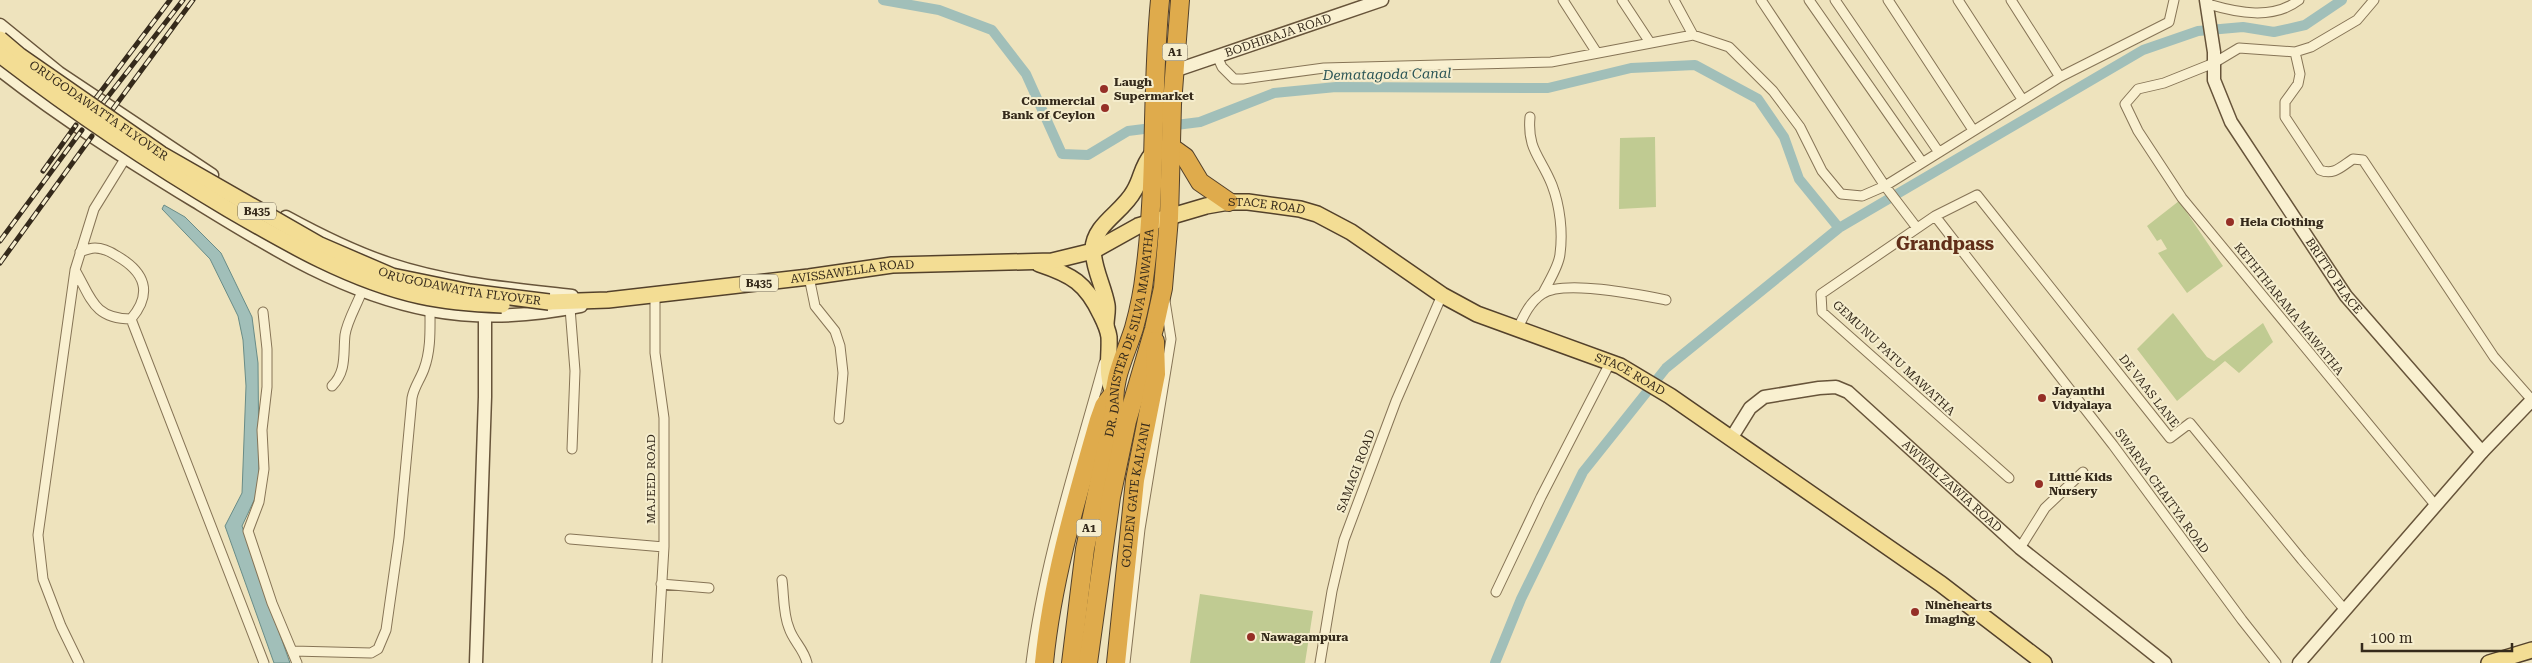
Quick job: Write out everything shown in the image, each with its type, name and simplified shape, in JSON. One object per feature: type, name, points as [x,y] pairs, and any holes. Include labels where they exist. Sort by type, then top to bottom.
[{"type":"highway","name":"DR. DANISTER DE SILVA MAWATHA","points":[[1071,663],[1085,550],[1115,408],[1113,394],[1139,308],[1145,273],[1149,222],[1155,46],[1160,0]]},
{"type":"highway","name":"DR. DANISTER DE SILVA MAWATHA","points":[[1088,663],[1110,497],[1136,387],[1154,329],[1162,288],[1169,218],[1172,104],[1180,0]]},
{"type":"highway","points":[[1171,145],[1185,156],[1200,182],[1229,202]]},
{"type":"highway","name":"GOLDEN GATE KALYANI","points":[[1116,663],[1135,480],[1156,374],[1154,329]]},
{"type":"highway","points":[[1044,663],[1048,626],[1064,550],[1104,406],[1113,394]]},
{"type":"main road","name":"ORUGODAWATTA FLYOVER","points":[[0,39],[20,56],[161,154],[320,245],[392,276],[470,292],[549,302]]},
{"type":"main road","name":"ORUGODAWATTA FLYOVER","points":[[0,55],[70,109],[154,165],[266,231],[354,275],[419,296],[463,303],[516,306],[549,302]]},
{"type":"main road","points":[[1113,394],[1107,378],[1107,307],[1093,250],[1098,231],[1128,202],[1152,149]]},
{"type":"main road","name":"STACE ROAD","points":[[1149,222],[1169,218],[1200,207],[1229,202],[1279,205],[1317,214],[1351,232],[1442,295],[1477,314],[1610,363],[1670,396],[1732,437],[1941,584],[2044,663]]},
{"type":"main road","name":"AVISSAWELLA ROAD","points":[[549,302],[608,300],[655,295],[809,277],[892,264],[1059,260],[1093,250],[1149,222]]},
{"type":"main road","points":[[1033,262],[1061,273],[1084,286],[1097,304],[1106,325]]},
{"type":"main road","points":[[2489,663],[2532,650]]},
{"type":"street","name":"BODHIRAJA ROAD","points":[[1174,71],[1382,0]]},
{"type":"street","points":[[1563,0],[1597,53]]},
{"type":"street","points":[[1622,0],[1649,42]]},
{"type":"street","points":[[1674,0],[1693,34]]},
{"type":"street","points":[[1761,0],[1885,186],[1917,228]]},
{"type":"street","points":[[1809,0],[1922,162]]},
{"type":"street","points":[[1835,0],[1938,151]]},
{"type":"street","points":[[1888,0],[1973,130]]},
{"type":"street","points":[[1958,0],[2022,99]]},
{"type":"street","points":[[2011,0],[2060,77]]},
{"type":"street","points":[[1217,56],[1222,67],[1234,79],[1324,68],[1551,62],[1693,34],[1729,47],[1773,91],[1800,127],[1822,171],[1841,194],[1862,196],[1885,186],[1938,151],[2060,77],[2169,22],[2174,0]]},
{"type":"street","points":[[2208,6],[2266,13],[2291,6],[2300,0]]},
{"type":"street","points":[[2214,57],[2239,48],[2295,52],[2311,47],[2358,20],[2374,0]]},
{"type":"street","name":"BRITTO PLACE","points":[[2208,6],[2214,57],[2214,80],[2231,122],[2346,296],[2482,452]]},
{"type":"street","points":[[0,25],[59,73],[201,168],[299,224],[347,248],[390,265],[470,284],[608,300]]},
{"type":"street","points":[[2295,52],[2300,74],[2298,84],[2285,102],[2285,117],[2320,170],[2326,173],[2333,172],[2353,158],[2363,160],[2494,357],[2532,400],[2482,452],[2299,663]]},
{"type":"street","name":"KETHTHARAMA MAWATHA","points":[[2214,57],[2164,83],[2138,89],[2125,104],[2138,131],[2182,198],[2436,506]]},
{"type":"street","points":[[0,70],[38,100],[126,158],[268,244],[327,276],[362,292],[430,310],[485,315],[535,313],[608,300]]},
{"type":"street","points":[[38,100],[59,73]]},
{"type":"street","points":[[1518,328],[1533,302],[1543,292],[1560,255],[1560,210],[1552,184],[1528,135],[1530,117]]},
{"type":"street","points":[[79,663],[61,626],[43,579],[38,535],[75,270],[94,208],[144,130]]},
{"type":"street","name":"GEMUNU PATU MAWATHA","points":[[1978,195],[1935,216],[1821,294],[1822,312],[2009,478]]},
{"type":"street","name":"DE VAAS LANE","points":[[1978,195],[2170,438],[2190,422],[2345,610]]},
{"type":"street","name":"SWARNA CHAITYA ROAD","points":[[1935,216],[2113,445],[2276,663]]},
{"type":"street","points":[[80,252],[95,248],[109,251],[139,272],[143,287],[142,304],[131,319]]},
{"type":"street","points":[[75,270],[94,306],[118,319],[131,319]]},
{"type":"street","points":[[809,277],[815,306],[835,331],[840,346],[843,374],[839,419]]},
{"type":"street","points":[[1125,663],[1140,529],[1171,339],[1162,288]]},
{"type":"street","points":[[1543,292],[1608,289],[1666,300]]},
{"type":"street","points":[[332,386],[340,378],[346,349],[345,336],[362,292]]},
{"type":"street","name":"MAJEED ROAD","points":[[655,295],[655,353],[664,418],[664,547],[657,663]]},
{"type":"street","name":"SAMAGI ROAD","points":[[1320,663],[1332,591],[1344,540],[1396,401],[1442,295]]},
{"type":"street","points":[[570,308],[575,371],[572,448]]},
{"type":"street","points":[[293,651],[371,653],[378,650],[386,630],[399,538],[412,398],[414,387],[424,370],[430,343],[430,310]]},
{"type":"street","points":[[263,312],[267,349],[267,387],[262,438],[264,469],[259,502],[248,531],[272,603],[297,663]]},
{"type":"street","points":[[476,663],[485,397],[485,315]]},
{"type":"street","points":[[131,319],[264,663]]},
{"type":"street","points":[[1031,663],[1036,618],[1058,521],[1078,461],[1084,429],[1108,348]]},
{"type":"street","points":[[1496,592],[1541,496],[1610,363]]},
{"type":"street","name":"AWWAL ZAWIA ROAD","points":[[1732,437],[1750,408],[1764,397],[1836,387],[1848,392],[2020,548],[2165,663]]},
{"type":"street","points":[[2020,548],[2046,508],[2083,472]]},
{"type":"street","points":[[570,539],[664,547]]},
{"type":"street","points":[[782,580],[788,626],[793,638],[804,652],[807,663]]},
{"type":"street","points":[[662,584],[709,588]]},
{"type":"green space","points":[[1655,137],[1656,207],[1619,209],[1620,138]]},
{"type":"green space","points":[[2179,201],[2223,266],[2187,293],[2158,253],[2167,249],[2161,239],[2157,241],[2147,226]]},
{"type":"green space","points":[[2173,313],[2207,357],[2214,361],[2263,323],[2273,342],[2239,373],[2225,361],[2177,401],[2137,349]]},
{"type":"green space","name":"Nawagampura","points":[[1200,594],[1313,611],[1305,663],[1190,663]]},
{"type":"water","points":[[164,205],[185,217],[221,253],[252,317],[258,363],[259,476],[257,494],[242,526],[290,663],[274,663],[225,526],[242,493],[246,386],[243,340],[238,316],[210,259],[162,209]]},
{"type":"waterway","name":"Dematagoda Canal","points":[[883,0],[939,10],[992,30],[1026,74],[1062,154],[1088,155],[1128,131],[1200,122],[1274,93],[1336,87],[1548,88],[1631,68],[1695,65],[1758,99],[1784,137],[1799,179],[1839,228]]},
{"type":"waterway","name":"Dematagoda Canal","points":[[1495,663],[1521,599],[1583,472],[1666,368],[1839,228],[2143,50],[2198,31],[2243,27],[2274,32],[2305,25],[2342,0]]},
{"type":"railway","points":[[96,98],[170,0]]},
{"type":"railway","points":[[103,103],[183,0]]},
{"type":"railway","points":[[113,109],[193,0]]},
{"type":"railway","points":[[43,171],[76,125]]},
{"type":"railway","points":[[0,241],[82,130]]},
{"type":"railway","points":[[0,263],[92,136]]},
{"type":"place","name":"Laugh Supermarket","points":[[1104,89]]},
{"type":"place","name":"Commercial Bank of Ceylon","points":[[1105,108]]},
{"type":"place","name":"Hela Clothing","points":[[2230,222]]},
{"type":"place","name":"Jayanthi Vidyalaya","points":[[2042,398]]},
{"type":"place","name":"Little Kids Nursery","points":[[2039,484]]},
{"type":"place","name":"Ninehearts Imaging","points":[[1915,612]]},
{"type":"place","name":"Nawagampura","points":[[1251,637]]},
{"type":"district","name":"Grandpass","points":[[1945,243]]}]
